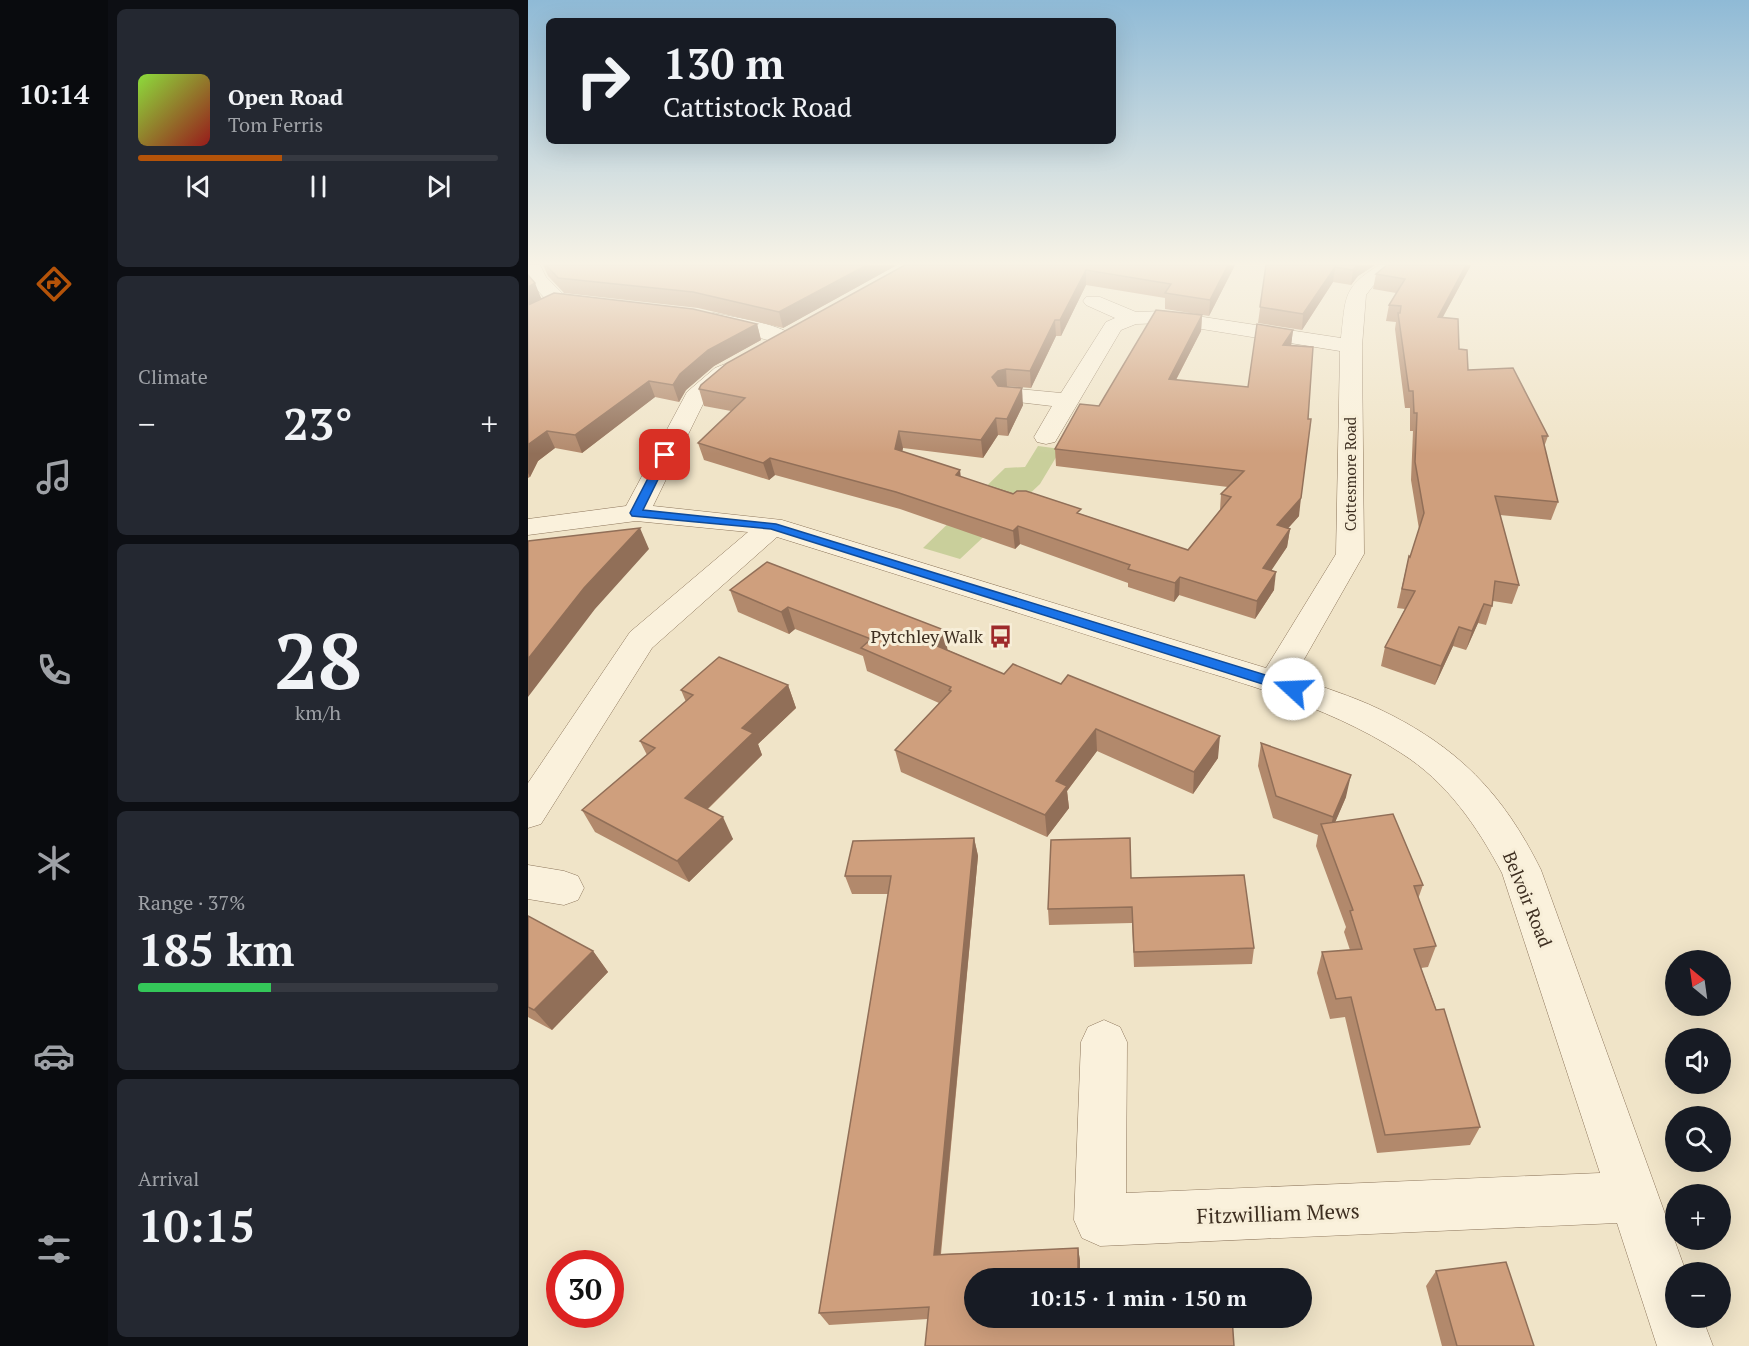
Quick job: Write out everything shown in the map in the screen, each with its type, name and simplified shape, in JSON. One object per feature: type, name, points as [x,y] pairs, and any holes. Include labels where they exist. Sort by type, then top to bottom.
[{"type":"street","points":[[749,328],[785,339]]},
{"type":"street","points":[[636,513],[694,398],[723,373],[805,328]]},
{"type":"street","points":[[1046,437],[1112,328]]},
{"type":"street","points":[[1234,328],[1351,346]]},
{"type":"street","name":"Cottesmore Road","points":[[1274,682],[1350,554],[1353,328]]},
{"type":"street","points":[[1008,395],[1069,401]]},
{"type":"street","name":"Belvoir Road","points":[[528,527],[636,513],[772,526],[1274,682],[1366,717],[1415,744],[1459,779],[1495,824],[1521,870],[1635,1197],[1684,1346]]},
{"type":"street","points":[[528,813],[641,640],[772,526]]},
{"type":"street","name":"Fitzwilliam Mews","points":[[1104,1042],[1100,1220],[1635,1197]]},
{"type":"green space","points":[[1038,446],[1061,449],[1040,484],[960,559],[923,548],[1005,468],[1025,467]]},
{"type":"building","points":[[528,328],[750,328],[708,350],[680,374],[673,385],[649,381],[575,435],[547,431],[528,447]]},
{"type":"building","points":[[791,328],[1051,328],[1030,371],[1006,369],[998,371],[992,377],[998,386],[1022,388],[1007,419],[996,418],[981,440],[899,431],[895,449],[960,470],[956,475],[1013,494],[1017,491],[1026,491],[1081,509],[1077,513],[1188,550],[1231,497],[1221,494],[1244,471],[1055,449],[1080,404],[1099,406],[1145,328],[1195,328],[1169,379],[1248,387],[1256,328],[1293,330],[1283,345],[1313,347],[1308,419],[1311,419],[1301,498],[1277,525],[1290,529],[1263,568],[1276,572],[1257,601],[1180,577],[1175,583],[1128,569],[1130,565],[1018,526],[1013,531],[896,492],[770,458],[763,463],[698,443],[745,398],[699,389],[727,363]]},
{"type":"building","points":[[1400,328],[1458,328],[1459,349],[1467,350],[1468,370],[1513,368],[1548,436],[1542,436],[1558,502],[1495,496],[1519,585],[1495,581],[1492,606],[1484,604],[1472,631],[1459,627],[1441,666],[1385,647],[1415,591],[1402,589],[1409,556],[1424,513],[1415,462],[1417,413],[1414,413],[1413,391],[1409,391]]},
{"type":"building","points":[[640,528],[584,588],[528,659],[528,541]]},
{"type":"building","points":[[767,562],[944,630],[930,643],[1004,674],[1013,664],[1061,684],[1068,675],[1220,736],[1194,772],[1096,729],[1056,781],[1067,786],[1045,815],[895,750],[951,691],[949,690],[951,687],[861,648],[871,639],[788,607],[781,612],[730,590]]},
{"type":"building","points":[[719,657],[788,685],[742,728],[753,733],[685,798],[723,817],[677,861],[582,810],[655,748],[640,741],[693,695],[681,690]]},
{"type":"building","points":[[1261,743],[1351,775],[1333,817],[1276,796]]},
{"type":"building","points":[[1393,814],[1423,885],[1414,886],[1436,946],[1414,949],[1436,1010],[1444,1009],[1480,1127],[1385,1135],[1351,997],[1336,999],[1322,952],[1362,949],[1350,911],[1353,910],[1321,824]]},
{"type":"building","points":[[974,838],[934,1255],[1078,1248],[1078,1268],[964,1268],[964,1328],[1233,1328],[1234,1346],[925,1346],[929,1307],[819,1313],[891,876],[845,876],[853,841]]},
{"type":"building","points":[[1130,838],[1131,878],[1244,875],[1254,948],[1134,952],[1132,907],[1048,909],[1051,840]]},
{"type":"building","points":[[528,916],[593,951],[534,1010],[528,1007]]},
{"type":"building","points":[[1506,1262],[1534,1346],[1457,1346],[1436,1271]]},
{"type":"place","name":"Pytchley Walk","points":[[1001,636]]},
{"type":"route","points":[[665,455],[636,513],[772,526],[1293,689]]}]
